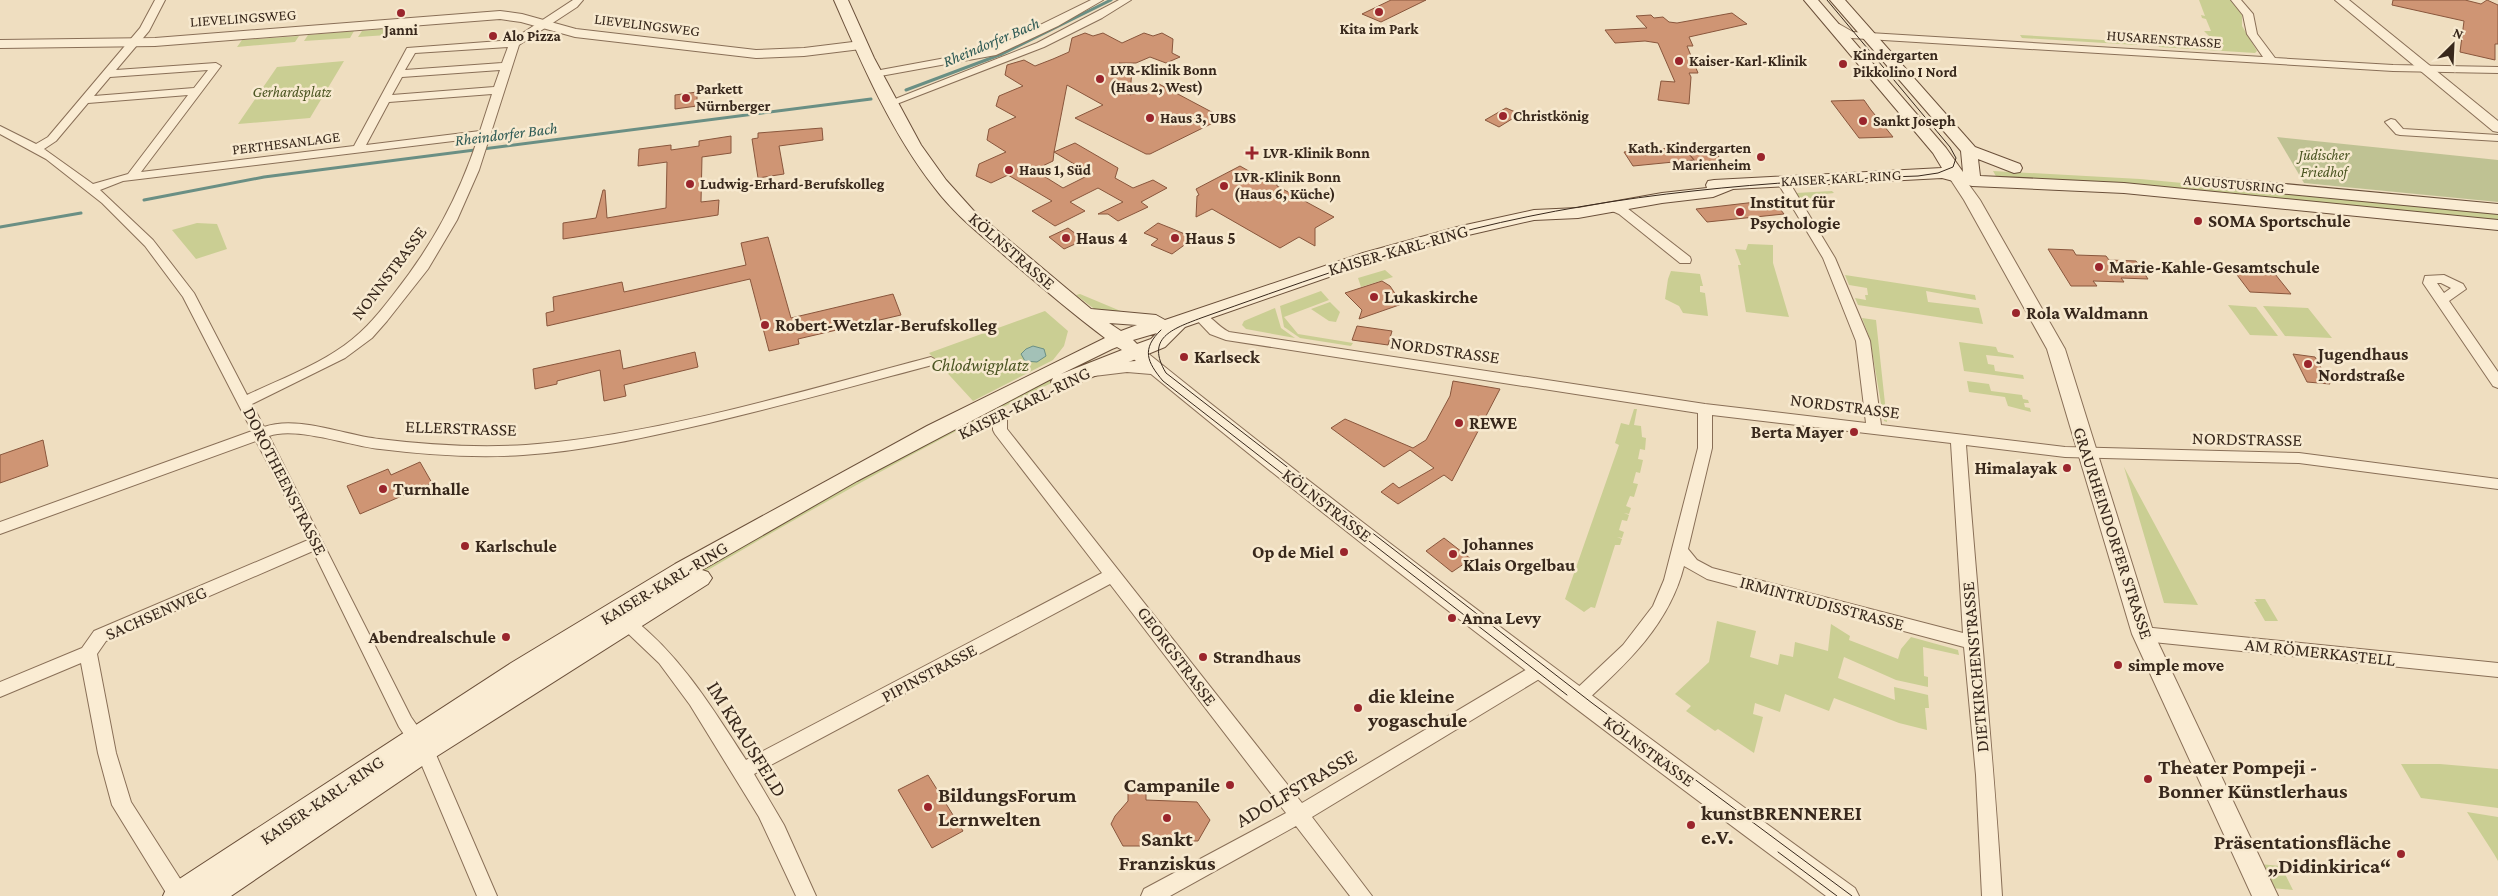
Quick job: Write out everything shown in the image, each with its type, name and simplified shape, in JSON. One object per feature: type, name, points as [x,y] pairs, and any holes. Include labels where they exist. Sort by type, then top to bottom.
[{"type":"main road","name":"KÖLNSTRASSE","points":[[841,0],[853,29],[890,103],[926,166],[954,200],[1080,310],[1128,340]]},
{"type":"main road","name":"GRAURHEINDORFER STRASSE","points":[[1811,0],[1835,26],[1852,33],[1871,36],[1969,150],[1971,174]]},
{"type":"main road","name":"GRAURHEINDORFER STRASSE","points":[[1837,0],[1852,33],[1926,136],[1940,151],[1954,174]]},
{"type":"main road","points":[[1920,174],[1928,162],[1931,149],[1926,136]]},
{"type":"main road","points":[[1969,150],[2014,168]]},
{"type":"main road","name":"AUGUSTUSRING","points":[[1971,174],[2014,168],[2147,176],[2498,209]]},
{"type":"main road","name":"KAISER-KARL-RING","points":[[1534,215],[1562,203],[1690,184],[1728,185],[1782,180],[1920,174],[1971,174]]},
{"type":"main road","name":"AUGUSTUSRING","points":[[1971,174],[2498,225]]},
{"type":"main road","name":"KAISER-KARL-RING","points":[[207,896],[420,744],[590,626],[711,554],[843,480],[1128,340],[1158,343],[1179,323],[1199,315],[1393,250],[1461,231],[1534,215],[1578,212],[1713,192],[1728,185]]},
{"type":"main road","points":[[1080,310],[1107,318],[1179,323]]},
{"type":"main road","points":[[1080,310],[1086,331],[1082,364]]},
{"type":"main road","name":"KAISER-KARL-RING","points":[[178,895],[420,744],[626,624],[740,554],[845,495],[1000,414],[1082,364],[1110,361],[1128,340]]},
{"type":"street","points":[[37,149],[52,139],[145,29],[160,0]]},
{"type":"street","points":[[358,149],[412,50],[514,43],[574,5],[578,0]]},
{"type":"street","points":[[875,74],[992,53],[1054,24],[1098,0]]},
{"type":"street","points":[[890,103],[960,79],[1029,50],[1070,32],[1126,0]]},
{"type":"street","points":[[2236,0],[2248,14],[2252,34],[2271,60]]},
{"type":"street","points":[[2341,0],[2498,128]]},
{"type":"street","name":"LIEVELINGSWEG","points":[[0,44],[134,42],[500,15],[522,18],[575,33],[756,54],[814,51],[842,40],[853,29]]},
{"type":"street","name":"HUSARENSTRASSE","points":[[1852,33],[2426,69],[2498,70]]},
{"type":"street","name":"HUSARENSTRASSE","points":[[1871,36],[1900,37]]},
{"type":"street","name":"NONNSTRASSE","points":[[244,402],[340,355],[369,332],[400,295],[439,241],[451,220],[477,158],[514,43]]},
{"type":"street","points":[[814,51],[847,54],[864,51]]},
{"type":"street","points":[[107,74],[216,66],[132,176]]},
{"type":"street","points":[[398,74],[506,66]]},
{"type":"street","points":[[384,100],[499,90]]},
{"type":"street","points":[[84,100],[196,91]]},
{"type":"street","points":[[2391,122],[2400,132],[2498,138]]},
{"type":"street","name":"DOROTHEENSTRASSE","points":[[0,130],[37,149],[92,189],[136,229],[176,278],[200,317],[318,543],[405,722],[420,744],[487,896]]},
{"type":"street","name":"PERTHESANLAGE","points":[[92,189],[132,176],[358,149],[483,139]]},
{"type":"street","name":"GRAURHEINDORFER STRASSE","points":[[1954,174],[1961,187],[1972,200],[2056,349],[2143,634],[2265,896]]},
{"type":"street","name":"GRAURHEINDORFER STRASSE","points":[[1971,174],[1972,200]]},
{"type":"street","points":[[1782,180],[1829,258],[1863,341],[1874,428]]},
{"type":"street","points":[[1609,207],[1623,211],[1685,260]]},
{"type":"street","points":[[2442,300],[2498,383]]},
{"type":"street","name":"NORDSTRASSE","points":[[1199,315],[1215,330],[1226,336],[1258,342],[1705,409],[2087,453],[2299,458],[2498,484]]},
{"type":"street","name":"KÖLNSTRASSE","points":[[1128,340],[1157,370],[1540,670],[1846,896]]},
{"type":"street","name":"ELLERSTRASSE","points":[[0,528],[259,432],[285,427],[361,442],[412,447],[485,452],[543,450],[651,432],[931,362]]},
{"type":"street","points":[[1082,364],[1127,366],[1157,370]]},
{"type":"street","points":[[1578,698],[1629,650],[1660,609],[1672,580],[1705,448],[1705,409]]},
{"type":"street","name":"GEORGSTRASSE","points":[[1000,414],[1000,430],[1114,574],[1362,896]]},
{"type":"street","name":"DIETKIRCHENSTRASSE","points":[[1958,439],[1972,642],[1985,775],[1992,896]]},
{"type":"street","name":"SACHSENWEG","points":[[0,690],[88,653],[100,636],[318,543]]},
{"type":"street","name":"IRMINTRUDISSTRASSE","points":[[1680,550],[1691,564],[1706,573],[1972,642]]},
{"type":"street","name":"PIPINSTRASSE","points":[[743,771],[1114,574]]},
{"type":"street","name":"IM KRAUSFELD","points":[[626,624],[649,639],[679,673],[743,771],[789,853],[806,896]]},
{"type":"street","name":"AM RÖMERKASTELL","points":[[2143,634],[2498,670]]},
{"type":"street","points":[[88,653],[107,753],[122,805],[178,895]]},
{"type":"street","name":"ADOLFSTRASSE","points":[[1151,896],[1299,815],[1540,670]]},
{"type":"green space","points":[[2199,0],[2231,0],[2242,14],[2242,26],[2257,51],[2255,53],[2159,47],[2157,43],[2224,46],[2216,37],[2209,36],[2204,31],[2211,31],[2206,19],[2202,18],[2201,15],[2205,16]]},
{"type":"green space","points":[[419,26],[416,33],[358,37],[362,31]]},
{"type":"green space","points":[[354,31],[350,38],[304,41],[308,35]]},
{"type":"green space","points":[[2020,35],[2135,42],[2137,45],[2022,38]]},
{"type":"green space","points":[[299,36],[295,42],[237,47],[242,40]]},
{"type":"green space","name":"Gerhardsplatz","points":[[344,61],[310,118],[238,124],[277,67]]},
{"type":"green space","name":"Jüdischer Friedhof","points":[[2277,137],[2498,160],[2498,202],[2304,183]]},
{"type":"green space","points":[[1993,171],[2140,179],[2498,213],[2498,221],[1997,178]]},
{"type":"green space","points":[[1832,191],[1834,193],[1816,195],[1823,205],[1804,206],[1796,193]]},
{"type":"green space","points":[[197,223],[217,224],[227,249],[196,259],[172,230]]},
{"type":"green space","points":[[1748,244],[1773,245],[1773,263],[1789,317],[1746,312],[1738,265],[1741,265],[1735,249],[1746,250]]},
{"type":"green space","points":[[1385,270],[1393,277],[1361,287],[1358,278]]},
{"type":"green space","points":[[1671,271],[1700,274],[1703,286],[1700,286],[1700,292],[1705,293],[1708,316],[1683,313],[1679,306],[1665,299]]},
{"type":"green space","points":[[1845,275],[1975,295],[1976,300],[1926,291],[1928,302],[1979,308],[1983,324],[1858,305],[1855,298],[1866,300],[1865,295],[1868,295],[1867,288],[1849,285]]},
{"type":"green space","points":[[1321,291],[1329,300],[1284,317],[1298,334],[1353,343],[1351,346],[1300,338],[1284,327],[1280,306]]},
{"type":"green space","points":[[1080,294],[1123,312],[1097,311],[1076,295]]},
{"type":"green space","points":[[1330,302],[1340,312],[1336,322],[1329,321],[1311,309]]},
{"type":"green space","points":[[2228,305],[2256,307],[2278,336],[2250,335]]},
{"type":"green space","points":[[2263,306],[2308,308],[2332,338],[2285,336]]},
{"type":"green space","points":[[1275,308],[1281,328],[1295,338],[1246,329],[1242,325],[1244,321]]},
{"type":"green space","name":"Chlodwigplatz","points":[[1045,311],[1068,331],[1064,346],[1053,360],[973,401],[929,353]]},
{"type":"green space","points":[[1862,318],[1876,320],[1887,422],[1884,421],[1870,339]]},
{"type":"green space","points":[[1959,342],[1996,347],[1998,352],[2013,355],[2014,358],[1986,355],[1988,364],[1994,365],[1995,371],[2023,375],[2024,379],[1964,371]]},
{"type":"green space","points":[[1090,360],[1093,363],[970,424],[850,489],[731,556],[614,626],[610,619],[974,415]]},
{"type":"green space","points":[[1967,381],[1989,384],[1991,391],[2022,395],[2023,399],[2028,400],[2029,403],[2024,403],[2025,407],[2030,408],[2031,412],[2008,406],[2005,397],[1969,392]]},
{"type":"green space","points":[[1634,409],[1637,409],[1634,425],[1641,426],[1642,437],[1646,438],[1645,450],[1640,449],[1638,459],[1643,460],[1640,473],[1636,472],[1633,483],[1638,484],[1634,497],[1630,496],[1626,506],[1631,508],[1629,514],[1624,513],[1629,515],[1627,521],[1622,520],[1619,530],[1624,532],[1622,538],[1617,537],[1622,539],[1620,545],[1615,545],[1595,608],[1591,607],[1584,612],[1565,599],[1619,445],[1615,443],[1621,423],[1629,425]]},
{"type":"green space","points":[[2124,467],[2198,605],[2164,603]]},
{"type":"green space","points":[[2255,599],[2265,599],[2278,621],[2265,621],[2254,602],[2257,602]]},
{"type":"green space","points":[[1717,621],[1756,631],[1750,657],[1778,665],[1780,654],[1793,657],[1795,642],[1828,651],[1831,624],[1850,636],[1849,640],[1898,659],[1901,649],[1911,637],[1958,650],[1959,655],[1923,647],[1924,676],[1928,677],[1928,687],[1896,680],[1844,657],[1838,678],[1895,700],[1894,687],[1928,695],[1929,708],[1925,708],[1927,730],[1899,723],[1834,698],[1829,711],[1785,694],[1780,712],[1755,703],[1753,714],[1763,717],[1754,753],[1718,729],[1715,731],[1686,711],[1691,706],[1675,694],[1709,662]]},
{"type":"green space","points":[[2401,764],[2440,764],[2498,769],[2498,808],[2421,798]]},
{"type":"green space","points":[[2467,812],[2498,817],[2498,861],[2494,854]]},
{"type":"green space","points":[[2259,864],[2281,866],[2293,890],[2271,888]]},
{"type":"water","points":[[1033,346],[1044,349],[1046,356],[1037,362],[1025,361],[1021,354]]},
{"type":"building","name":"Kita im Park","points":[[1391,0],[1426,0],[1381,22],[1362,14]]},
{"type":"building","points":[[2393,0],[2465,0],[2481,4],[2487,0],[2498,5],[2498,44],[2495,44],[2495,60],[2460,52],[2464,21],[2392,5]]},
{"type":"building","name":"Kaiser-Karl-Klinik","points":[[1732,13],[1747,24],[1689,37],[1693,46],[1687,46],[1698,73],[1689,73],[1691,77],[1689,104],[1658,100],[1661,81],[1675,82],[1658,43],[1645,41],[1615,43],[1605,30],[1647,28],[1636,16],[1651,15],[1654,18],[1663,17],[1669,22],[1677,23]]},
{"type":"building","points":[[1085,33],[1093,36],[1103,33],[1122,43],[1144,33],[1153,36],[1162,33],[1173,39],[1172,53],[1180,57],[1166,63],[1150,57],[1136,63],[1119,63],[1132,69],[1130,95],[1159,84],[1223,118],[1150,154],[1146,154],[1075,118],[1103,105],[1067,85],[1054,152],[1075,143],[1118,168],[1115,178],[1133,188],[1153,180],[1167,188],[1141,202],[1148,207],[1118,221],[1108,214],[1098,214],[1123,202],[1098,188],[1070,202],[1085,211],[1055,226],[1032,211],[1052,201],[1008,175],[991,183],[976,176],[979,164],[1006,152],[987,140],[989,129],[1016,117],[996,106],[999,96],[1023,86],[1005,75],[1007,65],[1024,60],[1035,66],[1053,59],[1069,52],[1072,38]],"holes":[[[1054,152],[1091,174],[1063,188],[1034,170],[1053,161]]]},
{"type":"building","name":"Parkett Nürnberger","points":[[697,92],[697,106],[675,109],[675,95]]},
{"type":"building","name":"Sankt Joseph","points":[[1864,100],[1893,137],[1859,138],[1831,101]]},
{"type":"building","points":[[1506,108],[1520,114],[1499,127],[1485,120]]},
{"type":"building","points":[[822,128],[823,140],[779,146],[784,174],[758,178],[752,139],[758,138],[758,133]]},
{"type":"building","name":"Ludwig-Erhard-Berufskolleg","points":[[731,136],[731,153],[702,157],[701,202],[719,200],[718,215],[563,239],[563,223],[596,218],[603,190],[605,190],[607,218],[666,208],[667,162],[638,166],[639,149],[671,145],[671,150],[699,146],[699,141]]},
{"type":"building","points":[[1683,147],[1694,160],[1633,166],[1624,152]]},
{"type":"building","points":[[1712,148],[1723,162],[1698,165],[1687,151]]},
{"type":"building","points":[[1240,166],[1261,178],[1276,170],[1277,186],[1334,217],[1315,228],[1315,246],[1299,237],[1280,248],[1212,209],[1196,217],[1197,196],[1199,195],[1196,189]]},
{"type":"building","name":"Institut für Psychologie","points":[[1773,200],[1784,214],[1707,222],[1696,209]]},
{"type":"building","name":"Haus 5","points":[[1158,223],[1194,238],[1172,254],[1151,245],[1158,239],[1144,233]]},
{"type":"building","name":"Haus 4","points":[[1068,228],[1084,240],[1064,249],[1049,237]]},
{"type":"building","name":"Robert-Wetzlar-Berufskolleg","points":[[768,237],[791,318],[893,294],[901,315],[798,339],[799,344],[769,351],[750,279],[547,326],[546,313],[554,311],[553,297],[622,282],[624,292],[746,265],[741,243]]},
{"type":"building","name":"Marie-Kahle-Gesamtschule","points":[[2048,249],[2073,250],[2076,255],[2106,256],[2109,260],[2136,261],[2148,279],[2121,278],[2124,282],[2093,281],[2097,286],[2071,286]]},
{"type":"building","points":[[2231,267],[2271,269],[2291,294],[2250,292]]},
{"type":"building","name":"Lukaskirche","points":[[1382,281],[1390,286],[1402,304],[1359,319],[1362,310],[1345,293]]},
{"type":"building","points":[[1357,326],[1392,331],[1388,345],[1352,340]]},
{"type":"building","points":[[620,350],[623,369],[695,352],[698,367],[624,385],[626,396],[604,401],[600,370],[557,381],[557,384],[535,389],[533,369]]},
{"type":"building","name":"Jugendhaus Nordstraße","points":[[2293,354],[2315,357],[2330,384],[2307,382]]},
{"type":"building","name":"REWE","points":[[1453,381],[1500,389],[1452,481],[1444,475],[1398,504],[1381,492],[1393,483],[1399,488],[1434,468],[1410,450],[1384,467],[1331,428],[1345,419],[1413,448],[1426,440],[1450,396]]},
{"type":"building","points":[[43,440],[48,466],[0,483],[0,455]]},
{"type":"building","name":"Turnhalle","points":[[420,462],[432,483],[360,514],[347,486],[388,469],[391,475]]},
{"type":"building","name":"Johannes Klais Orgelbau","points":[[1444,538],[1471,559],[1452,572],[1426,551]]},
{"type":"building","name":"BildungsForum Lernwelten","points":[[928,775],[963,831],[932,848],[898,790]]},
{"type":"building","name":"Sankt Franziskus","points":[[1146,788],[1146,800],[1197,802],[1210,820],[1198,841],[1173,841],[1173,844],[1164,846],[1123,846],[1111,824],[1115,816],[1128,801],[1128,789]]},
{"type":"waterway","name":"Rheindorfer Bach","points":[[906,90],[1002,54],[1111,0]]},
{"type":"waterway","name":"Rheindorfer Bach","points":[[144,200],[264,177],[871,99]]},
{"type":"waterway","name":"Rheindorfer Bach","points":[[0,227],[81,213]]},
{"type":"tram line","points":[[1827,0],[1950,147],[1956,158],[1953,167],[1938,173],[1918,176],[1750,185],[1638,198],[1583,206],[1473,229],[1370,259],[1190,322],[1165,336],[1160,343],[1159,351],[1160,361],[1166,373],[1592,703],[1852,896]]},
{"type":"tram line","points":[[1161,330],[1151,343],[1148,356],[1153,368],[1163,381],[1567,695]]},
{"type":"tram line","points":[[1778,852],[1837,896]]},
{"type":"place","name":"Kita im Park","points":[[1379,12]]},
{"type":"place","name":"Janni","points":[[401,13]]},
{"type":"place","name":"Alo Pizza","points":[[493,36]]},
{"type":"place","name":"Kaiser-Karl-Klinik","points":[[1679,61]]},
{"type":"place","name":"Kindergarten Pikkolino I Nord","points":[[1843,64]]},
{"type":"place","name":"LVR-Klinik Bonn (Haus 2, West)","points":[[1100,79]]},
{"type":"place","name":"Parkett Nürnberger","points":[[686,98]]},
{"type":"place","name":"Christkönig","points":[[1503,116]]},
{"type":"place","name":"Haus 3, UBS","points":[[1150,118]]},
{"type":"place","name":"Sankt Joseph","points":[[1863,121]]},
{"type":"place","name":"LVR-Klinik Bonn","points":[[1252,153]]},
{"type":"place","name":"Kath. Kindergarten Marienheim","points":[[1761,157]]},
{"type":"place","name":"Haus 1, Süd","points":[[1009,170]]},
{"type":"place","name":"Ludwig-Erhard-Berufskolleg","points":[[690,184]]},
{"type":"place","name":"LVR-Klinik Bonn (Haus 6, Küche)","points":[[1224,186]]},
{"type":"place","name":"Institut für Psychologie","points":[[1740,212]]},
{"type":"place","name":"SOMA Sportschule","points":[[2198,221]]},
{"type":"place","name":"Haus 4","points":[[1066,238]]},
{"type":"place","name":"Haus 5","points":[[1175,238]]},
{"type":"place","name":"Marie-Kahle-Gesamtschule","points":[[2099,267]]},
{"type":"place","name":"Lukaskirche","points":[[1374,297]]},
{"type":"place","name":"Rola Waldmann","points":[[2016,313]]},
{"type":"place","name":"Robert-Wetzlar-Berufskolleg","points":[[765,325]]},
{"type":"place","name":"Karlseck","points":[[1184,357]]},
{"type":"place","name":"Jugendhaus Nordstraße","points":[[2308,364]]},
{"type":"place","name":"REWE","points":[[1459,423]]},
{"type":"place","name":"Berta Mayer","points":[[1854,432]]},
{"type":"place","name":"Himalayak","points":[[2067,468]]},
{"type":"place","name":"Turnhalle","points":[[383,489]]},
{"type":"place","name":"Karlschule","points":[[465,546]]},
{"type":"place","name":"Op de Miel","points":[[1344,552]]},
{"type":"place","name":"Johannes Klais Orgelbau","points":[[1453,554]]},
{"type":"place","name":"Anna Levy","points":[[1452,618]]},
{"type":"place","name":"Abendrealschule","points":[[506,637]]},
{"type":"place","name":"Strandhaus","points":[[1203,657]]},
{"type":"place","name":"simple move","points":[[2118,665]]},
{"type":"place","name":"die kleine yogaschule","points":[[1358,708]]},
{"type":"place","name":"Theater Pompeji - Bonner Künstlerhaus","points":[[2148,779]]},
{"type":"place","name":"Campanile","points":[[1230,785]]},
{"type":"place","name":"BildungsForum Lernwelten","points":[[928,807]]},
{"type":"place","name":"Sankt Franziskus","points":[[1167,818]]},
{"type":"place","name":"kunstBRENNEREI e.V.","points":[[1691,825]]},
{"type":"place","name":"Präsentationsfläche „Didinkirica“","points":[[2401,854]]}]
